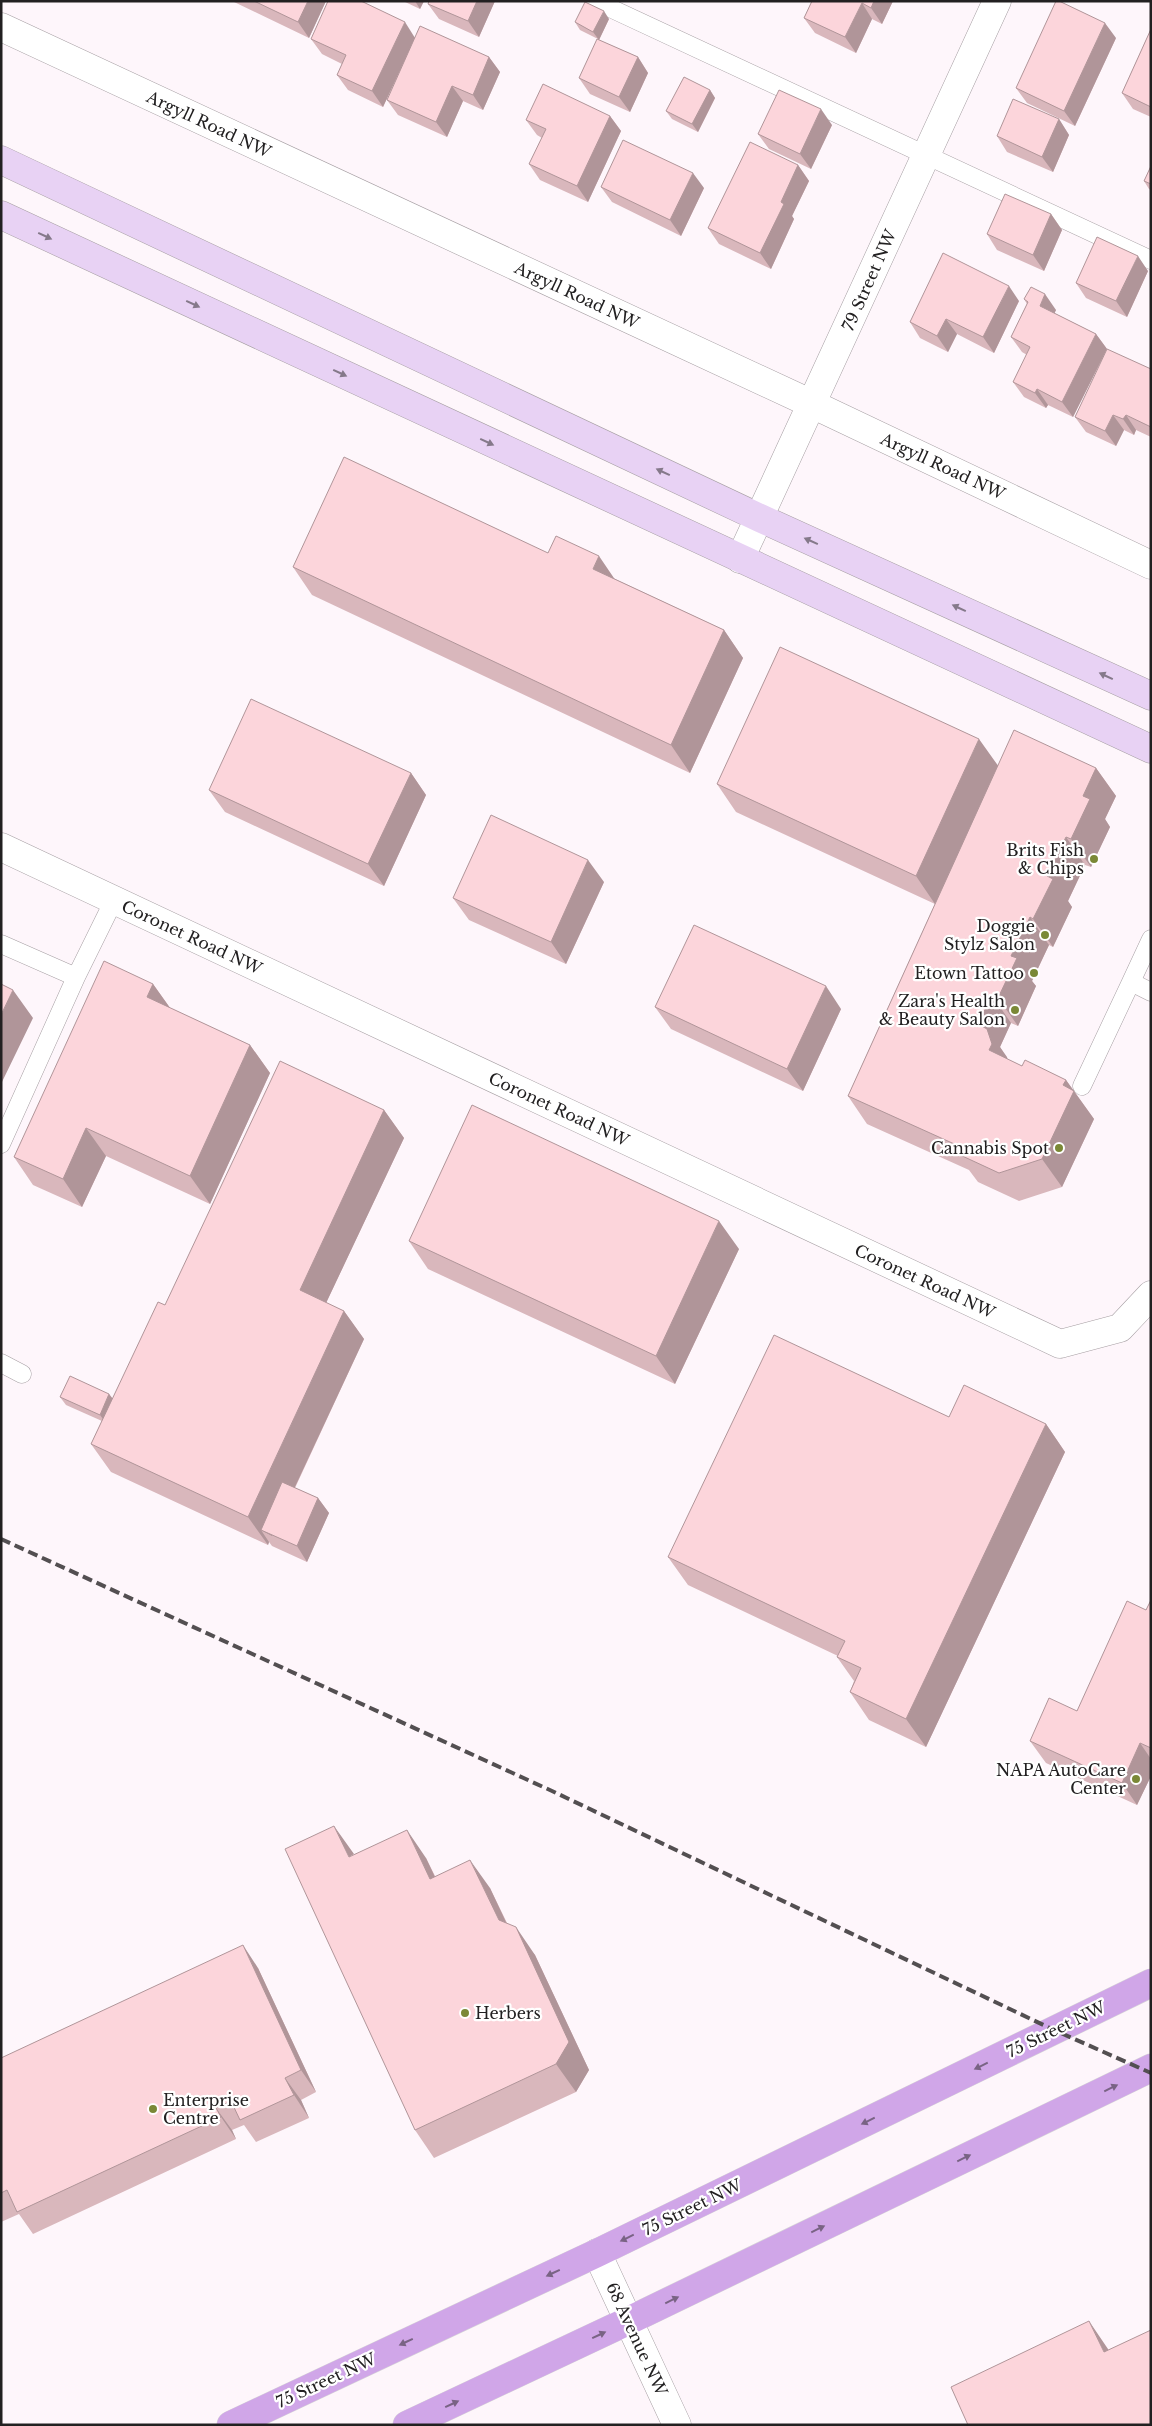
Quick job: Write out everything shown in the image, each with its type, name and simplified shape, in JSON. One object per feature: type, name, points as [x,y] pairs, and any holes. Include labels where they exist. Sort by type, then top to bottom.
[{"type":"main road","points":[[1,160],[760,518],[1151,696]]},
{"type":"main road","points":[[1,215],[1151,750]]},
{"type":"main road","name":"75 Street NW","points":[[231,2425],[598,2253],[1151,1983]]},
{"type":"main road","points":[[408,2425],[628,2321],[1151,2068]]},
{"type":"street","name":"79 Street NW","points":[[740,559],[997,1]]},
{"type":"street","name":"Argyll Road NW","points":[[1,27],[812,404],[1151,565]]},
{"type":"street","name":"Coronet Road NW","points":[[1,847],[1060,1344],[1120,1328],[1151,1295]]},
{"type":"street","name":"68 Avenue NW","points":[[598,2253],[677,2425]]},
{"type":"lane","points":[[595,1],[1151,260]]},
{"type":"lane","points":[[1,1144],[76,978],[114,900]]},
{"type":"lane","points":[[1082,1086],[1151,939]]},
{"type":"lane","points":[[1,944],[76,978]]},
{"type":"lane","points":[[1132,982],[1151,992]]},
{"type":"lane","points":[[1,1363],[22,1374]]},
{"type":"building","points":[[254,1],[308,1],[298,22]]},
{"type":"building","points":[[328,1],[361,1],[405,22],[372,91],[337,75],[346,55],[311,39]]},
{"type":"building","points":[[429,1],[477,1],[468,21],[428,4]]},
{"type":"building","points":[[812,1],[874,1],[871,8],[862,3],[845,37],[804,18]]},
{"type":"building","points":[[1056,1],[1105,23],[1064,111],[1016,88]]},
{"type":"building","points":[[585,2],[604,11],[593,32],[575,22]]},
{"type":"building","points":[[420,26],[489,57],[473,95],[452,86],[436,122],[387,100]]},
{"type":"building","points":[[1151,29],[1151,107],[1122,93]]},
{"type":"building","points":[[597,39],[638,57],[619,97],[579,78]]},
{"type":"building","points":[[684,77],[710,90],[692,124],[666,111]]},
{"type":"building","points":[[543,84],[610,116],[577,186],[529,164],[546,129],[526,120]]},
{"type":"building","points":[[779,90],[821,109],[800,154],[758,134]]},
{"type":"building","points":[[1013,99],[1059,119],[1042,157],[997,136]]},
{"type":"building","points":[[623,140],[693,173],[670,220],[601,187]]},
{"type":"building","points":[[750,142],[798,165],[781,202],[784,204],[760,253],[708,228]]},
{"type":"building","points":[[1151,166],[1151,184],[1144,181]]},
{"type":"building","points":[[1005,194],[1051,214],[1033,255],[987,234]]},
{"type":"building","points":[[1097,237],[1138,256],[1116,301],[1076,283]]},
{"type":"building","points":[[943,253],[1009,286],[983,337],[946,319],[937,336],[910,322]]},
{"type":"building","points":[[1031,287],[1045,294],[1040,306],[1096,334],[1062,402],[1037,389],[1035,393],[1013,382],[1030,347],[1011,337],[1028,302],[1024,299]]},
{"type":"building","points":[[1107,349],[1151,369],[1151,427],[1126,415],[1123,419],[1113,415],[1105,431],[1075,417]]},
{"type":"building","points":[[344,457],[548,553],[556,536],[599,556],[593,569],[724,630],[671,745],[293,567]]},
{"type":"building","points":[[780,647],[979,739],[916,876],[717,784]]},
{"type":"building","points":[[251,699],[411,773],[368,864],[209,790]]},
{"type":"building","points":[[1014,730],[1096,768],[1083,796],[1090,799],[1071,839],[1066,837],[1047,876],[1053,879],[1033,919],[1030,917],[1011,956],[1017,958],[998,998],[992,995],[978,1024],[987,1029],[992,1044],[989,1050],[1022,1066],[1025,1060],[1066,1080],[1063,1085],[1074,1091],[1042,1159],[999,1173],[958,1154],[961,1147],[848,1096]]},
{"type":"building","points":[[491,815],[588,860],[551,942],[453,898]]},
{"type":"building","points":[[694,925],[826,986],[787,1069],[655,1007]]},
{"type":"building","points":[[104,961],[153,984],[147,997],[250,1045],[190,1176],[86,1128],[63,1179],[14,1157]]},
{"type":"building","points":[[1,984],[13,990],[1,1015]]},
{"type":"building","points":[[280,1061],[384,1110],[300,1290],[344,1311],[248,1517],[91,1444],[158,1302],[165,1305]]},
{"type":"building","points":[[472,1105],[719,1221],[656,1356],[409,1241]]},
{"type":"building","points":[[774,1335],[949,1417],[964,1385],[1046,1424],[906,1719],[850,1692],[861,1668],[837,1657],[845,1641],[668,1557]]},
{"type":"building","points":[[70,1376],[109,1394],[100,1415],[60,1397]]},
{"type":"building","points":[[282,1482],[318,1498],[297,1546],[261,1530]]},
{"type":"building","points":[[1151,1600],[1151,1748],[1140,1743],[1122,1783],[1030,1741],[1049,1698],[1077,1711],[1127,1601],[1146,1610]]},
{"type":"building","name":"Herbers","points":[[334,1826],[349,1857],[407,1830],[430,1879],[470,1860],[499,1920],[516,1927],[569,2042],[556,2064],[415,2130],[285,1849]]},
{"type":"building","name":"Enterprise Centre","points":[[243,1945],[301,2070],[285,2078],[294,2095],[240,2120],[231,2101],[216,2108],[221,2117],[17,2212],[7,2190],[1,2193],[1,2058]]},
{"type":"building","points":[[1089,2321],[1104,2352],[1151,2330],[1151,2425],[968,2425],[951,2387]]},
{"type":"railway","points":[[1,1539],[552,1791],[1054,2030],[1151,2073]]},
{"type":"place","name":"Brits Fish & Chips","points":[[1094,859]]},
{"type":"place","name":"Doggie Stylz Salon","points":[[1045,935]]},
{"type":"place","name":"Etown Tattoo","points":[[1034,973]]},
{"type":"place","name":"Zara's Health & Beauty Salon","points":[[1015,1010]]},
{"type":"place","name":"Cannabis Spot","points":[[1059,1148]]},
{"type":"place","name":"NAPA AutoCare Center","points":[[1136,1779]]},
{"type":"place","name":"Herbers","points":[[465,2013]]},
{"type":"place","name":"Enterprise Centre","points":[[153,2109]]}]
